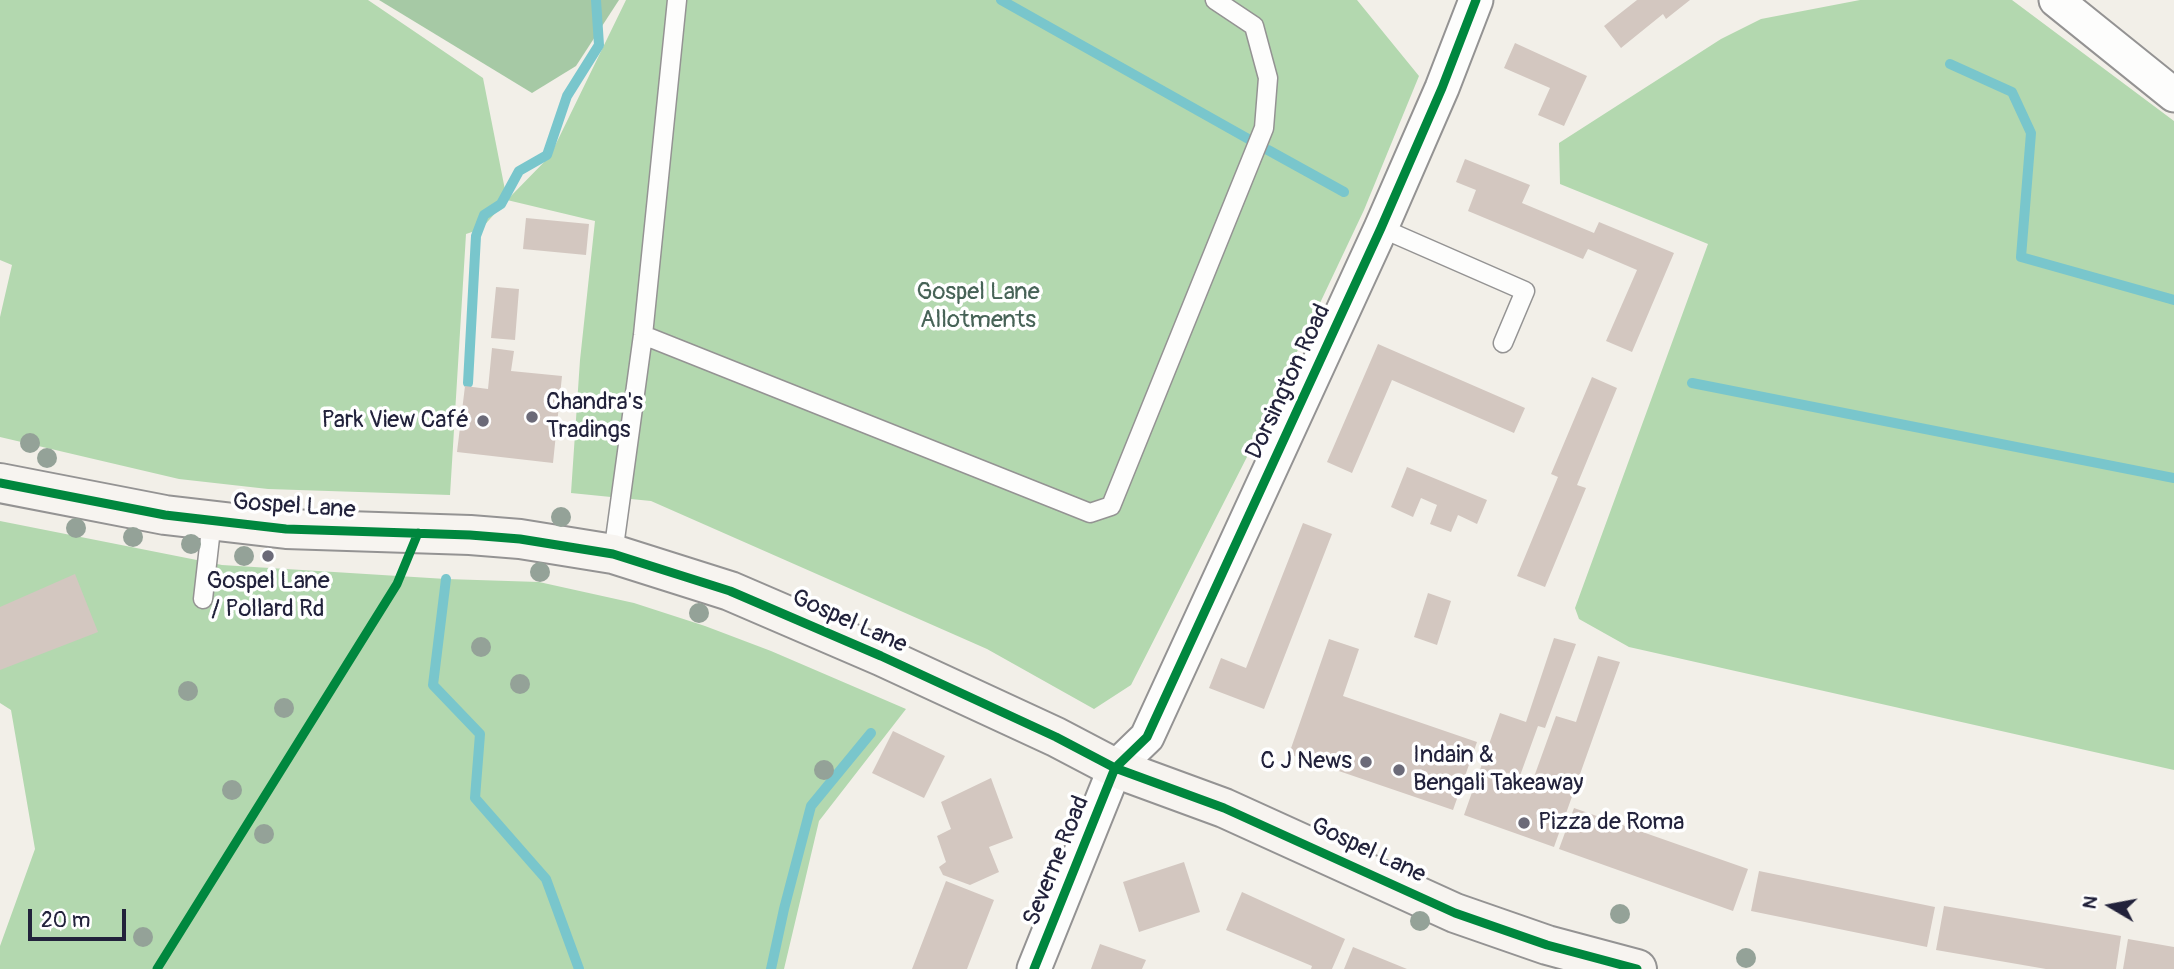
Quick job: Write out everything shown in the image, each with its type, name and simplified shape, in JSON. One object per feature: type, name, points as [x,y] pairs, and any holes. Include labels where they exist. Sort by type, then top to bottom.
[{"type":"street","name":"Dorsington Road","points":[[1115,768],[1146,737],[1381,228],[1442,88],[1476,0]]},
{"type":"street","points":[[2056,0],[2174,95]]},
{"type":"street","name":"Gospel Lane","points":[[0,483],[165,514],[286,529],[470,535],[520,539],[613,554],[730,591],[881,656],[1056,737],[1115,768],[1224,808],[1455,913],[1547,945],[1637,969]]},
{"type":"street","name":"Severne Road","points":[[1034,969],[1115,768]]},
{"type":"lane","points":[[613,554],[643,335],[677,0]]},
{"type":"lane","points":[[643,335],[1090,513],[1111,506],[1264,128],[1268,78],[1254,26],[1215,0]]},
{"type":"lane","points":[[1381,228],[1525,291],[1503,343]]},
{"type":"lane","points":[[202,599],[212,520]]},
{"type":"green space","points":[[0,0],[368,0],[483,78],[507,200],[481,229],[466,234],[450,495],[268,489],[179,479],[0,437],[0,317],[12,265],[0,260]]},
{"type":"green space","points":[[379,0],[619,0],[576,66],[532,93]]},
{"type":"green space","name":"Gospel Lane Allotments","points":[[626,0],[1357,0],[1419,76],[1364,210],[1250,451],[1131,685],[1094,709],[987,649],[651,501],[571,493],[580,360],[595,221],[507,200],[550,156]]},
{"type":"green space","points":[[1860,0],[2012,0],[2174,121],[2174,770],[1629,647],[1579,619],[1575,608],[1708,244],[1560,184],[1559,143],[1721,39],[1761,19]]},
{"type":"green space","points":[[0,521],[222,565],[539,582],[634,603],[705,626],[906,709],[819,821],[784,969],[0,969],[0,946],[35,849],[11,710],[0,703]]},
{"type":"building","points":[[1637,0],[1690,0],[1666,19],[1663,14],[1621,48],[1604,26]]},
{"type":"building","points":[[1515,43],[1587,76],[1564,126],[1538,115],[1550,88],[1504,68]]},
{"type":"building","points":[[1465,159],[1530,185],[1522,203],[1594,233],[1599,222],[1674,253],[1632,352],[1606,341],[1637,270],[1588,249],[1583,259],[1468,211],[1476,190],[1456,182]]},
{"type":"building","points":[[526,218],[589,224],[586,255],[523,249]]},
{"type":"building","points":[[496,287],[519,289],[515,340],[491,338]]},
{"type":"building","points":[[1378,344],[1525,408],[1514,433],[1392,380],[1352,473],[1327,462]]},
{"type":"building","points":[[492,348],[514,351],[511,371],[562,376],[553,463],[457,452],[465,386],[488,389]]},
{"type":"building","points":[[1592,377],[1617,388],[1577,485],[1586,488],[1545,587],[1517,576],[1558,477],[1551,474]]},
{"type":"building","points":[[1407,467],[1487,500],[1477,524],[1458,515],[1451,532],[1430,524],[1437,505],[1421,498],[1413,517],[1391,507]]},
{"type":"building","points":[[1303,523],[1332,534],[1264,709],[1209,688],[1221,658],[1246,668]]},
{"type":"building","points":[[75,574],[98,632],[0,670],[0,607]]},
{"type":"building","points":[[1428,593],[1451,601],[1437,645],[1414,637]]},
{"type":"building","points":[[1554,638],[1576,644],[1545,728],[1538,726],[1517,784],[1530,788],[1556,716],[1576,722],[1598,656],[1620,662],[1554,847],[1464,815],[1500,713],[1526,722]]},
{"type":"building","points":[[1329,639],[1359,649],[1343,696],[1477,742],[1453,810],[1289,754]]},
{"type":"building","points":[[893,731],[945,756],[924,798],[872,773]]},
{"type":"building","points":[[991,778],[1013,838],[989,847],[999,872],[970,885],[943,875],[939,867],[946,862],[937,836],[951,829],[941,802]]},
{"type":"building","points":[[1574,808],[1748,869],[1733,911],[1559,849]]},
{"type":"building","points":[[1184,862],[1200,912],[1139,932],[1123,882]]},
{"type":"building","points":[[1759,871],[1935,907],[1927,947],[1751,911]]},
{"type":"building","points":[[946,881],[994,900],[967,969],[912,969]]},
{"type":"building","points":[[1242,892],[1345,939],[1332,969],[1311,969],[1312,966],[1226,930]]},
{"type":"building","points":[[1944,906],[2121,936],[2116,969],[2046,969],[1936,950]]},
{"type":"building","points":[[2128,939],[2174,947],[2174,969],[2123,969]]},
{"type":"building","points":[[1100,944],[1146,960],[1142,969],[1091,969]]},
{"type":"building","points":[[1353,947],[1407,969],[1344,969]]},
{"type":"waterway","points":[[468,383],[476,236],[484,215],[501,204],[519,171],[547,155],[567,96],[599,45],[596,0]]},
{"type":"waterway","points":[[1001,0],[1252,141]]},
{"type":"waterway","points":[[1950,64],[2012,92],[2031,133],[2021,257],[2174,300]]},
{"type":"waterway","points":[[1268,150],[1344,192]]},
{"type":"waterway","points":[[1692,383],[2174,478]]},
{"type":"waterway","points":[[446,579],[433,685],[480,734],[475,798],[546,879],[579,969]]},
{"type":"waterway","points":[[771,969],[811,806],[871,733]]},
{"type":"cycle path","points":[[1034,969],[1115,768],[1147,737],[1381,228],[1442,88],[1476,0]]},
{"type":"cycle path","points":[[0,483],[165,515],[286,529],[520,539],[613,554],[730,591],[881,656],[1056,737],[1115,768],[1224,808],[1455,913],[1547,945],[1637,969]]},
{"type":"cycle path","points":[[157,969],[397,584],[418,533]]},
{"type":"place","name":"Chandra's Tradings","points":[[532,417]]},
{"type":"place","name":"Park View Café","points":[[483,421]]},
{"type":"place","name":"Gospel Lane / Pollard Rd","points":[[268,556]]},
{"type":"place","name":"C J News","points":[[1366,762]]},
{"type":"place","name":"Indain & Bengali Takeaway","points":[[1399,770]]},
{"type":"place","name":"Pizza de Roma","points":[[1524,823]]}]
